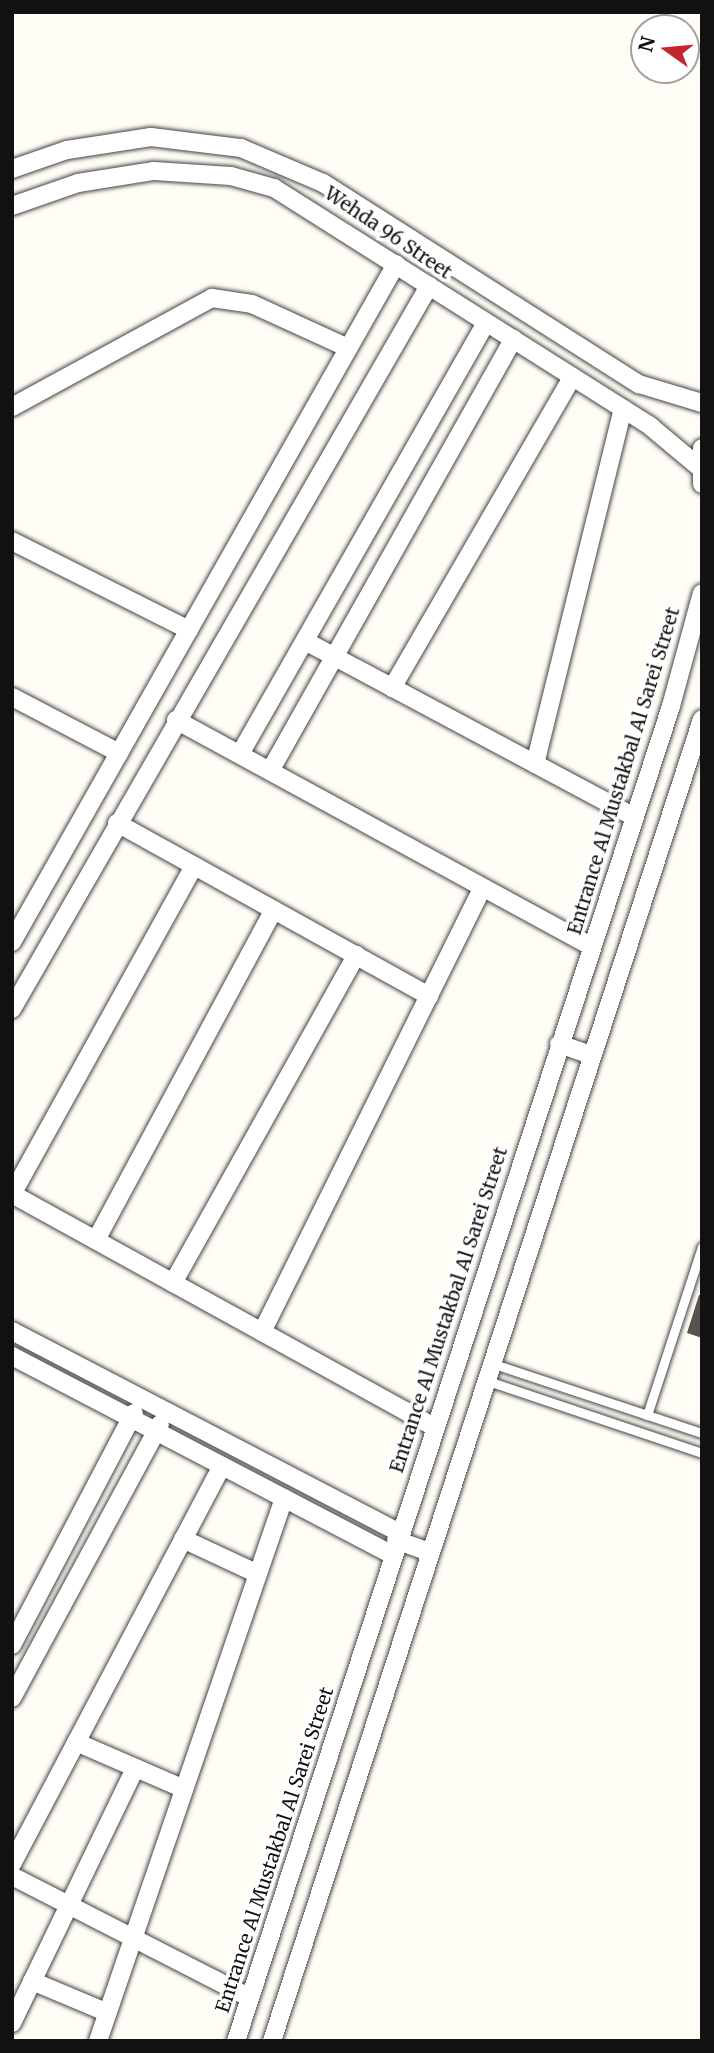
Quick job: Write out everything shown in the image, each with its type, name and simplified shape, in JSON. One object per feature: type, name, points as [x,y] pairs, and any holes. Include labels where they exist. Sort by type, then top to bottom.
[{"type":"street","name":"Wehda 96 Street","points":[[12,169],[67,150],[151,138],[196,139],[262,155],[323,183],[639,384],[702,403]]},
{"type":"street","name":"Wehda 96 Street","points":[[12,206],[116,174],[231,176],[309,206],[623,409],[701,475]]},
{"type":"street","points":[[12,942],[396,264]]},
{"type":"street","points":[[12,1009],[176,720],[429,286]]},
{"type":"street","points":[[12,407],[212,298],[252,304],[348,348]]},
{"type":"street","points":[[240,754],[486,322]]},
{"type":"street","points":[[270,771],[513,339]]},
{"type":"street","points":[[392,688],[572,377]]},
{"type":"street","points":[[536,764],[623,409]]},
{"type":"street","points":[[701,475],[702,448]]},
{"type":"street","points":[[12,541],[189,630]]},
{"type":"street","name":"Entrance Al Mustakbal Al Sarei Street","points":[[236,2041],[395,1542],[634,817],[702,593]]},
{"type":"street","points":[[305,641],[634,817]]},
{"type":"street","points":[[12,698],[119,753]]},
{"type":"street","points":[[272,2041],[486,1371],[702,719]]},
{"type":"street","points":[[176,720],[591,946]]},
{"type":"street","points":[[117,823],[429,996]]},
{"type":"street","points":[[194,866],[12,1194],[433,1426]]},
{"type":"street","points":[[262,1332],[482,889]]},
{"type":"street","points":[[96,1240],[274,910]]},
{"type":"street","points":[[173,1283],[356,955]]},
{"type":"street","points":[[559,1044],[591,1055]]},
{"type":"street","points":[[12,1331],[166,1413],[395,1542]]},
{"type":"street","points":[[12,1356],[130,1421],[284,1498],[395,1542],[428,1551]]},
{"type":"street","points":[[12,1645],[141,1400]]},
{"type":"street","points":[[12,1699],[166,1413]]},
{"type":"street","points":[[12,1864],[222,1466]]},
{"type":"street","points":[[98,2041],[256,1573],[284,1498]]},
{"type":"street","points":[[183,1539],[256,1573]]},
{"type":"street","points":[[49,1577],[71,1589]]},
{"type":"street","points":[[76,1742],[184,1789]]},
{"type":"street","points":[[12,2023],[135,1768]]},
{"type":"street","points":[[12,1876],[250,1998]]},
{"type":"street","points":[[33,1981],[107,2013]]},
{"type":"lane","points":[[647,1415],[702,1247]]},
{"type":"lane","points":[[486,1371],[647,1415],[702,1433]]},
{"type":"lane","points":[[486,1371],[702,1453]]},
{"type":"building","points":[[699,1295],[702,1295],[702,1338],[687,1333]]}]
